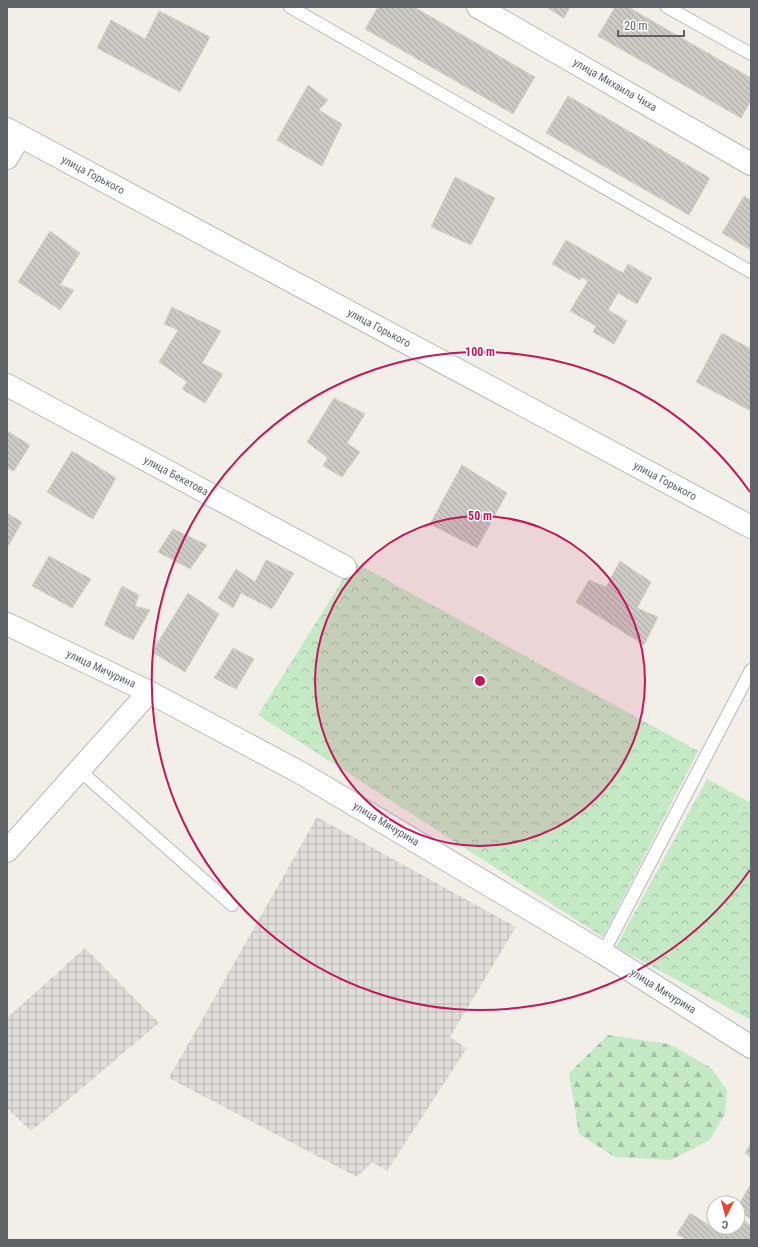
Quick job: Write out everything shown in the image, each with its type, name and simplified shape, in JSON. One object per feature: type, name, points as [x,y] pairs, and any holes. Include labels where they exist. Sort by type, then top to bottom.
[{"type":"street","name":"улица Михаила Чиха","points":[[478,7],[751,164]]},
{"type":"street","points":[[7,158],[14,132]]},
{"type":"street","name":"улица Горького","points":[[14,132],[751,528]]},
{"type":"street","name":"улица Бекетова","points":[[7,384],[345,567]]},
{"type":"street","name":"улица Мичурина","points":[[7,624],[149,692],[301,773],[602,953],[751,1047]]},
{"type":"street","points":[[7,851],[149,692]]},
{"type":"lane","points":[[290,7],[751,272]]},
{"type":"lane","points":[[667,7],[751,54]]},
{"type":"lane","points":[[602,953],[751,670]]},
{"type":"lane","points":[[79,770],[232,905]]},
{"type":"shaded area","points":[[317,817],[516,927],[450,1037],[467,1048],[387,1171],[372,1162],[357,1177],[169,1078]]},
{"type":"shaded area","points":[[85,948],[159,1023],[31,1131],[7,1108],[7,1018]]},
{"type":"green space","points":[[354,562],[698,751],[603,937],[258,715]]},
{"type":"green space","points":[[707,779],[751,803],[751,1020],[616,947]]},
{"type":"green space","points":[[608,1035],[669,1044],[711,1068],[727,1090],[725,1114],[710,1140],[671,1160],[615,1157],[579,1134],[569,1073]]},
{"type":"building","points":[[378,7],[414,7],[535,77],[513,114],[365,29]]},
{"type":"building","points":[[546,7],[570,7],[564,18]]},
{"type":"building","points":[[615,7],[628,7],[751,78],[751,101],[741,118],[598,36]]},
{"type":"building","points":[[159,11],[210,37],[180,92],[97,48],[111,20],[145,39]]},
{"type":"building","points":[[308,85],[328,100],[319,110],[342,124],[322,166],[277,140]]},
{"type":"building","points":[[568,96],[710,178],[689,215],[546,133]]},
{"type":"building","points":[[455,177],[495,198],[471,245],[431,227]]},
{"type":"building","points":[[744,196],[751,200],[751,250],[722,233]]},
{"type":"building","points":[[50,231],[80,253],[60,285],[74,290],[60,310],[18,282]]},
{"type":"building","points":[[566,240],[623,273],[628,264],[652,278],[637,304],[618,293],[608,310],[627,321],[614,344],[593,332],[596,326],[570,311],[588,281],[582,277],[580,280],[552,264]]},
{"type":"building","points":[[172,307],[221,331],[202,363],[223,374],[205,403],[182,389],[187,382],[159,362],[178,330],[164,324]]},
{"type":"building","points":[[722,333],[751,349],[751,411],[696,382]]},
{"type":"building","points":[[334,398],[365,414],[347,443],[360,452],[342,477],[323,466],[328,458],[307,442]]},
{"type":"building","points":[[7,431],[30,445],[14,471],[7,468]]},
{"type":"building","points":[[72,451],[116,478],[93,519],[47,492]]},
{"type":"building","points":[[462,465],[507,493],[477,548],[430,524]]},
{"type":"building","points":[[7,513],[22,522],[7,548]]},
{"type":"building","points":[[173,529],[207,545],[190,569],[158,552]]},
{"type":"building","points":[[49,556],[91,579],[72,608],[32,586]]},
{"type":"building","points":[[266,560],[294,573],[272,609],[241,593],[233,608],[218,598],[236,569],[255,582]]},
{"type":"building","points":[[620,561],[651,582],[637,608],[658,617],[644,645],[576,602],[589,580],[606,587]]},
{"type":"building","points":[[122,586],[139,595],[135,606],[150,610],[133,640],[104,625]]},
{"type":"building","points":[[188,593],[219,614],[185,672],[152,652]]},
{"type":"building","points":[[233,648],[254,659],[236,689],[214,678]]},
{"type":"building","points":[[751,1143],[751,1157],[745,1153]]},
{"type":"building","points":[[751,1184],[751,1219],[746,1216],[746,1195],[744,1195]]},
{"type":"building","points":[[690,1213],[706,1223],[706,1235],[746,1235],[746,1222],[751,1226],[751,1240],[686,1240],[677,1234]]}]
